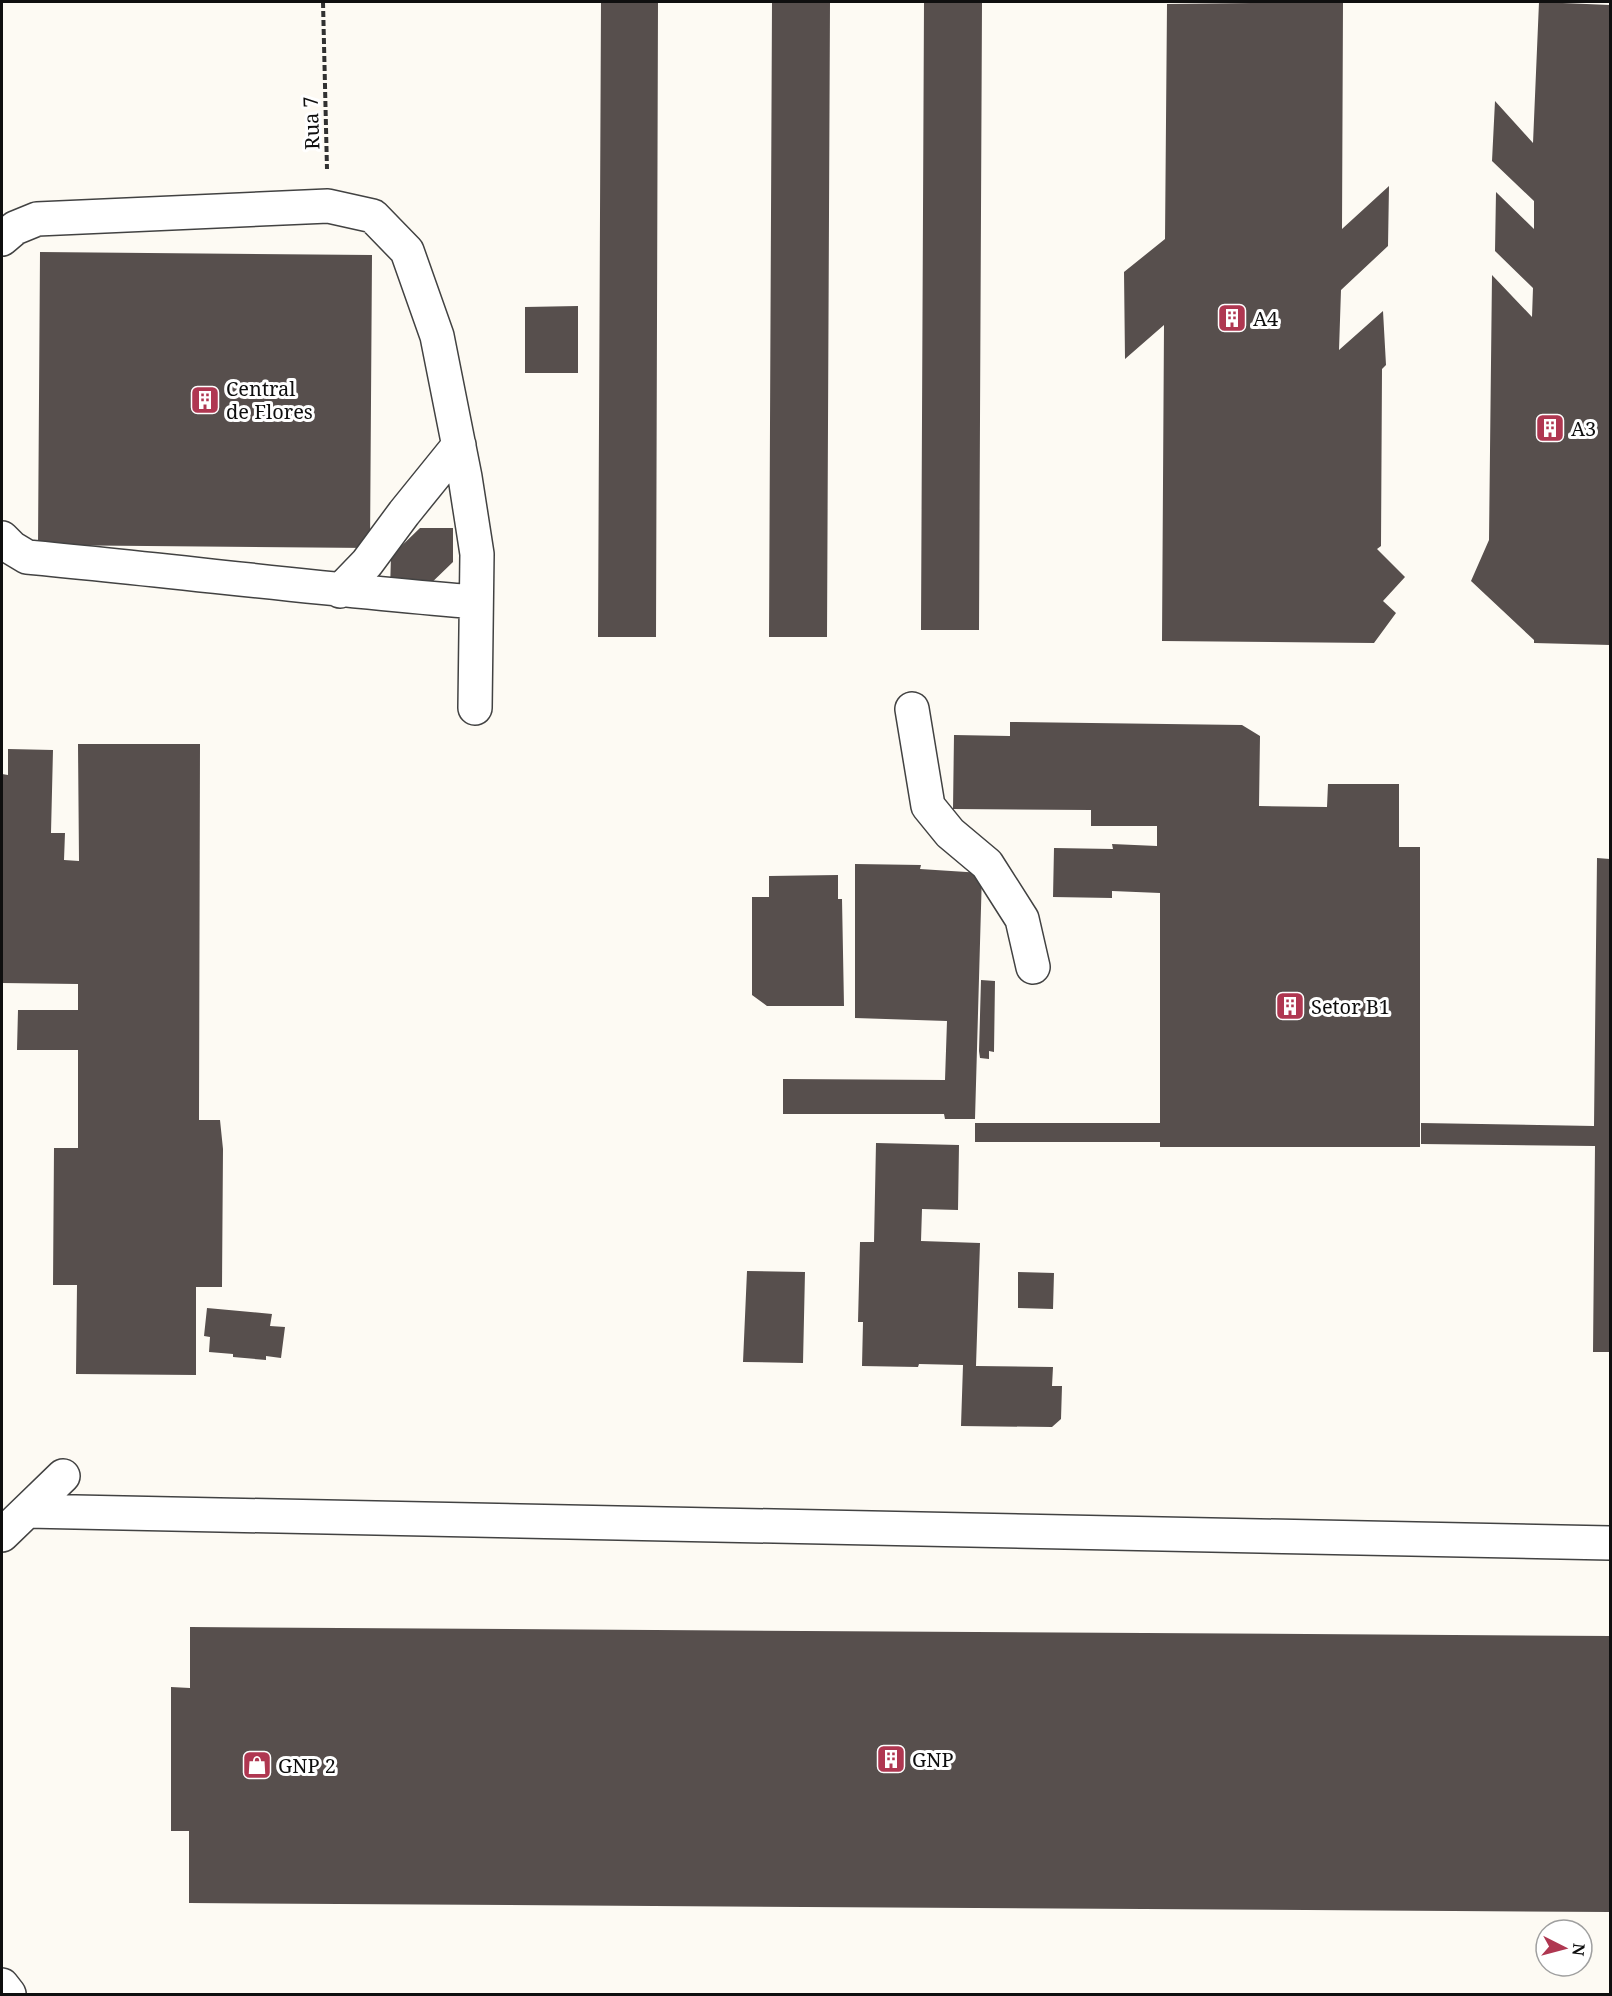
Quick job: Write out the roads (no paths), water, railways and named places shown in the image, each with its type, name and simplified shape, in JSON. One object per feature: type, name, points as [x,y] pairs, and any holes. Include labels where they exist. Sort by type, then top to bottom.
[{"type":"lane","points":[[2,239],[15,228],[37,219],[328,206],[373,216],[408,251],[437,336],[459,445],[477,554],[475,708]]},
{"type":"lane","points":[[340,591],[367,563],[459,445]]},
{"type":"lane","points":[[2,538],[12,548],[27,557],[340,591],[476,602]]},
{"type":"lane","points":[[912,709],[928,806],[950,833],[987,864],[1022,920],[1033,968]]},
{"type":"lane","points":[[2,1535],[63,1476]]},
{"type":"lane","points":[[27,1511],[1611,1543]]},
{"type":"lane","points":[[2,1986],[9,1995]]},
{"type":"place","name":"A4","points":[[1232,318]]},
{"type":"place","name":"Central de Flores","points":[[205,400]]},
{"type":"place","name":"A3","points":[[1550,428]]},
{"type":"place","name":"Setor B1","points":[[1290,1006]]},
{"type":"place","name":"GNP","points":[[891,1759]]},
{"type":"place","name":"GNP 2","points":[[257,1765]]}]
